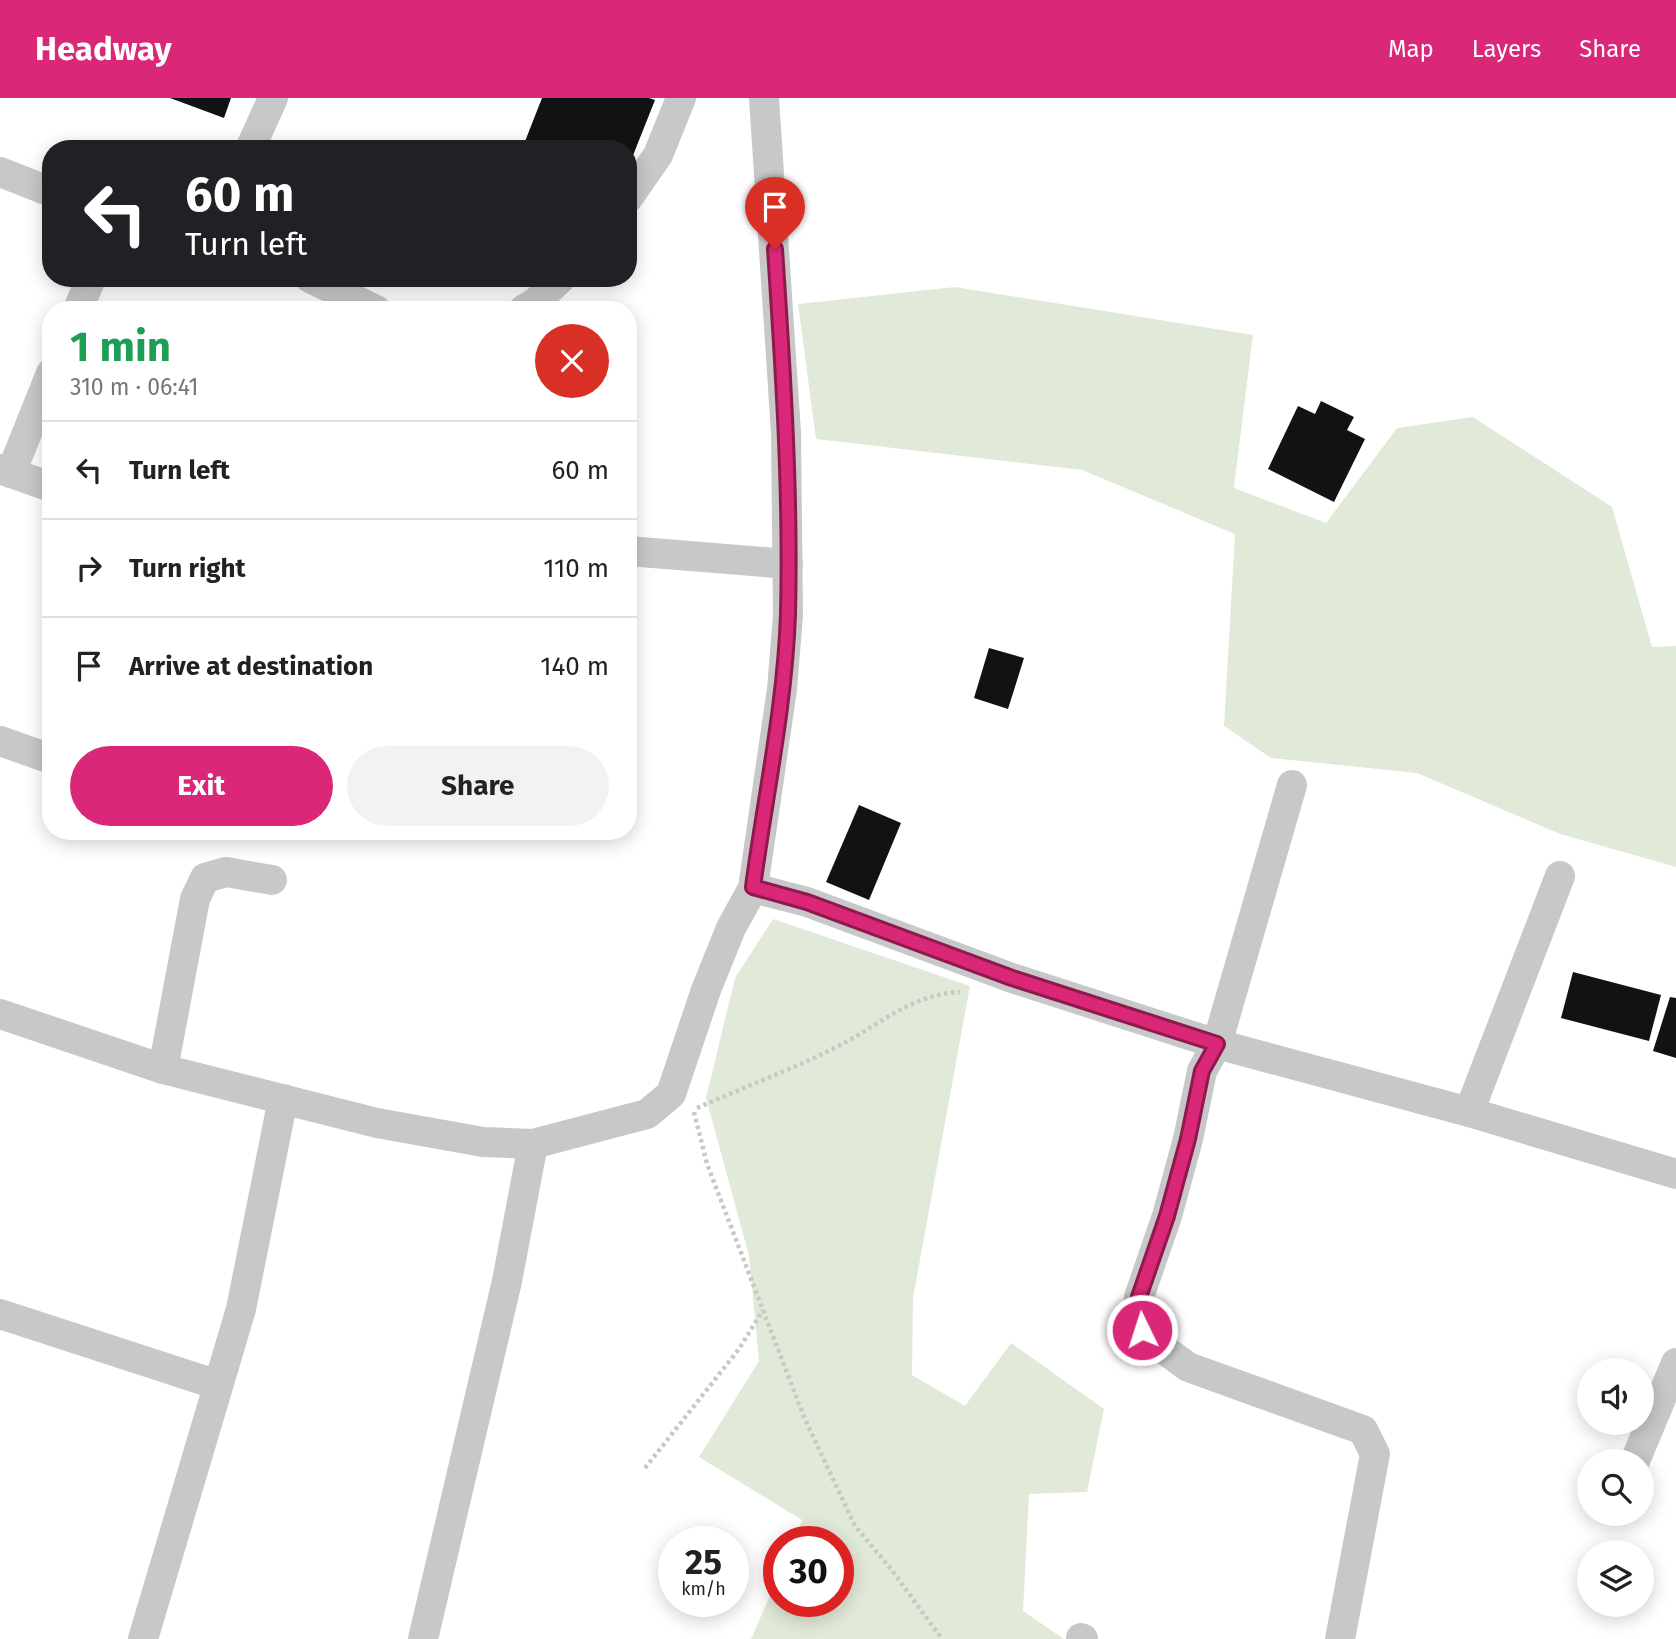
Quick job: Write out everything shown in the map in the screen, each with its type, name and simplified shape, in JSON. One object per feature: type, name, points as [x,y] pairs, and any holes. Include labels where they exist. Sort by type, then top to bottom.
[{"type":"street","points":[[254,140],[273,98]]},
{"type":"street","points":[[637,185],[658,155],[681,98]]},
{"type":"street","points":[[0,1014],[163,1069],[377,1123],[483,1142],[533,1144],[648,1114],[671,1094],[706,990],[731,928],[753,887],[782,689],[788,615],[786,433],[764,98]]},
{"type":"street","points":[[0,172],[42,188]]},
{"type":"street","points":[[329,287],[357,301]]},
{"type":"street","points":[[537,301],[552,287]]},
{"type":"street","points":[[42,393],[6,471],[42,484]]},
{"type":"street","points":[[637,552],[788,564]]},
{"type":"street","points":[[0,741],[42,756]]},
{"type":"street","points":[[1292,785],[1217,1044],[1202,1071],[1188,1139],[1167,1216],[1139,1297],[1138,1317],[1142,1330],[1157,1345],[1188,1367],[1363,1430],[1375,1454],[1340,1639]]},
{"type":"street","points":[[163,1069],[195,900],[205,878],[226,872],[272,880]]},
{"type":"street","points":[[1469,1112],[1560,876]]},
{"type":"street","points":[[753,887],[807,902],[1012,978],[1217,1044],[1469,1112],[1676,1174]]},
{"type":"street","points":[[143,1639],[241,1309],[283,1099]]},
{"type":"street","points":[[423,1639],[507,1281],[533,1144]]},
{"type":"street","points":[[0,1314],[218,1385]]},
{"type":"street","points":[[1640,1449],[1676,1363]]},
{"type":"path","points":[[693,1110],[843,1043],[908,1004],[943,993],[966,992]]},
{"type":"path","points":[[682,1064],[707,1164],[804,1417],[855,1526],[891,1569],[942,1639]]},
{"type":"path","points":[[645,1468],[739,1349],[763,1310]]},
{"type":"green space","points":[[955,287],[1253,335],[1234,488],[1326,523],[1397,428],[1473,417],[1612,507],[1652,647],[1676,646],[1676,867],[1560,834],[1417,773],[1271,758],[1224,726],[1235,534],[1082,470],[816,439],[798,304]]},
{"type":"green space","points":[[773,919],[970,986],[913,1298],[912,1375],[965,1406],[1011,1343],[1104,1409],[1087,1492],[1029,1494],[1023,1611],[1064,1639],[751,1639],[763,1612],[763,1617],[854,1617],[854,1526],[800,1526],[802,1520],[699,1457],[759,1361],[749,1256],[706,1098],[735,978]]},
{"type":"building","points":[[170,98],[231,98],[224,118]]},
{"type":"building","points":[[542,98],[655,100],[637,145],[637,140],[526,140]]},
{"type":"building","points":[[1321,401],[1354,417],[1347,430],[1365,439],[1334,502],[1268,469],[1298,406],[1315,414]]},
{"type":"building","points":[[989,648],[1024,658],[1008,709],[974,698]]},
{"type":"building","points":[[859,805],[901,823],[869,900],[826,882]]},
{"type":"building","points":[[1573,972],[1661,995],[1649,1041],[1561,1018]]},
{"type":"building","points":[[1670,997],[1676,998],[1676,1058],[1653,1051]]},
{"type":"route","points":[[775,249],[786,433],[788,615],[782,689],[753,887],[807,902],[1012,978],[1217,1044],[1202,1071],[1188,1139],[1167,1216],[1139,1297],[1138,1317],[1142,1330]]}]
